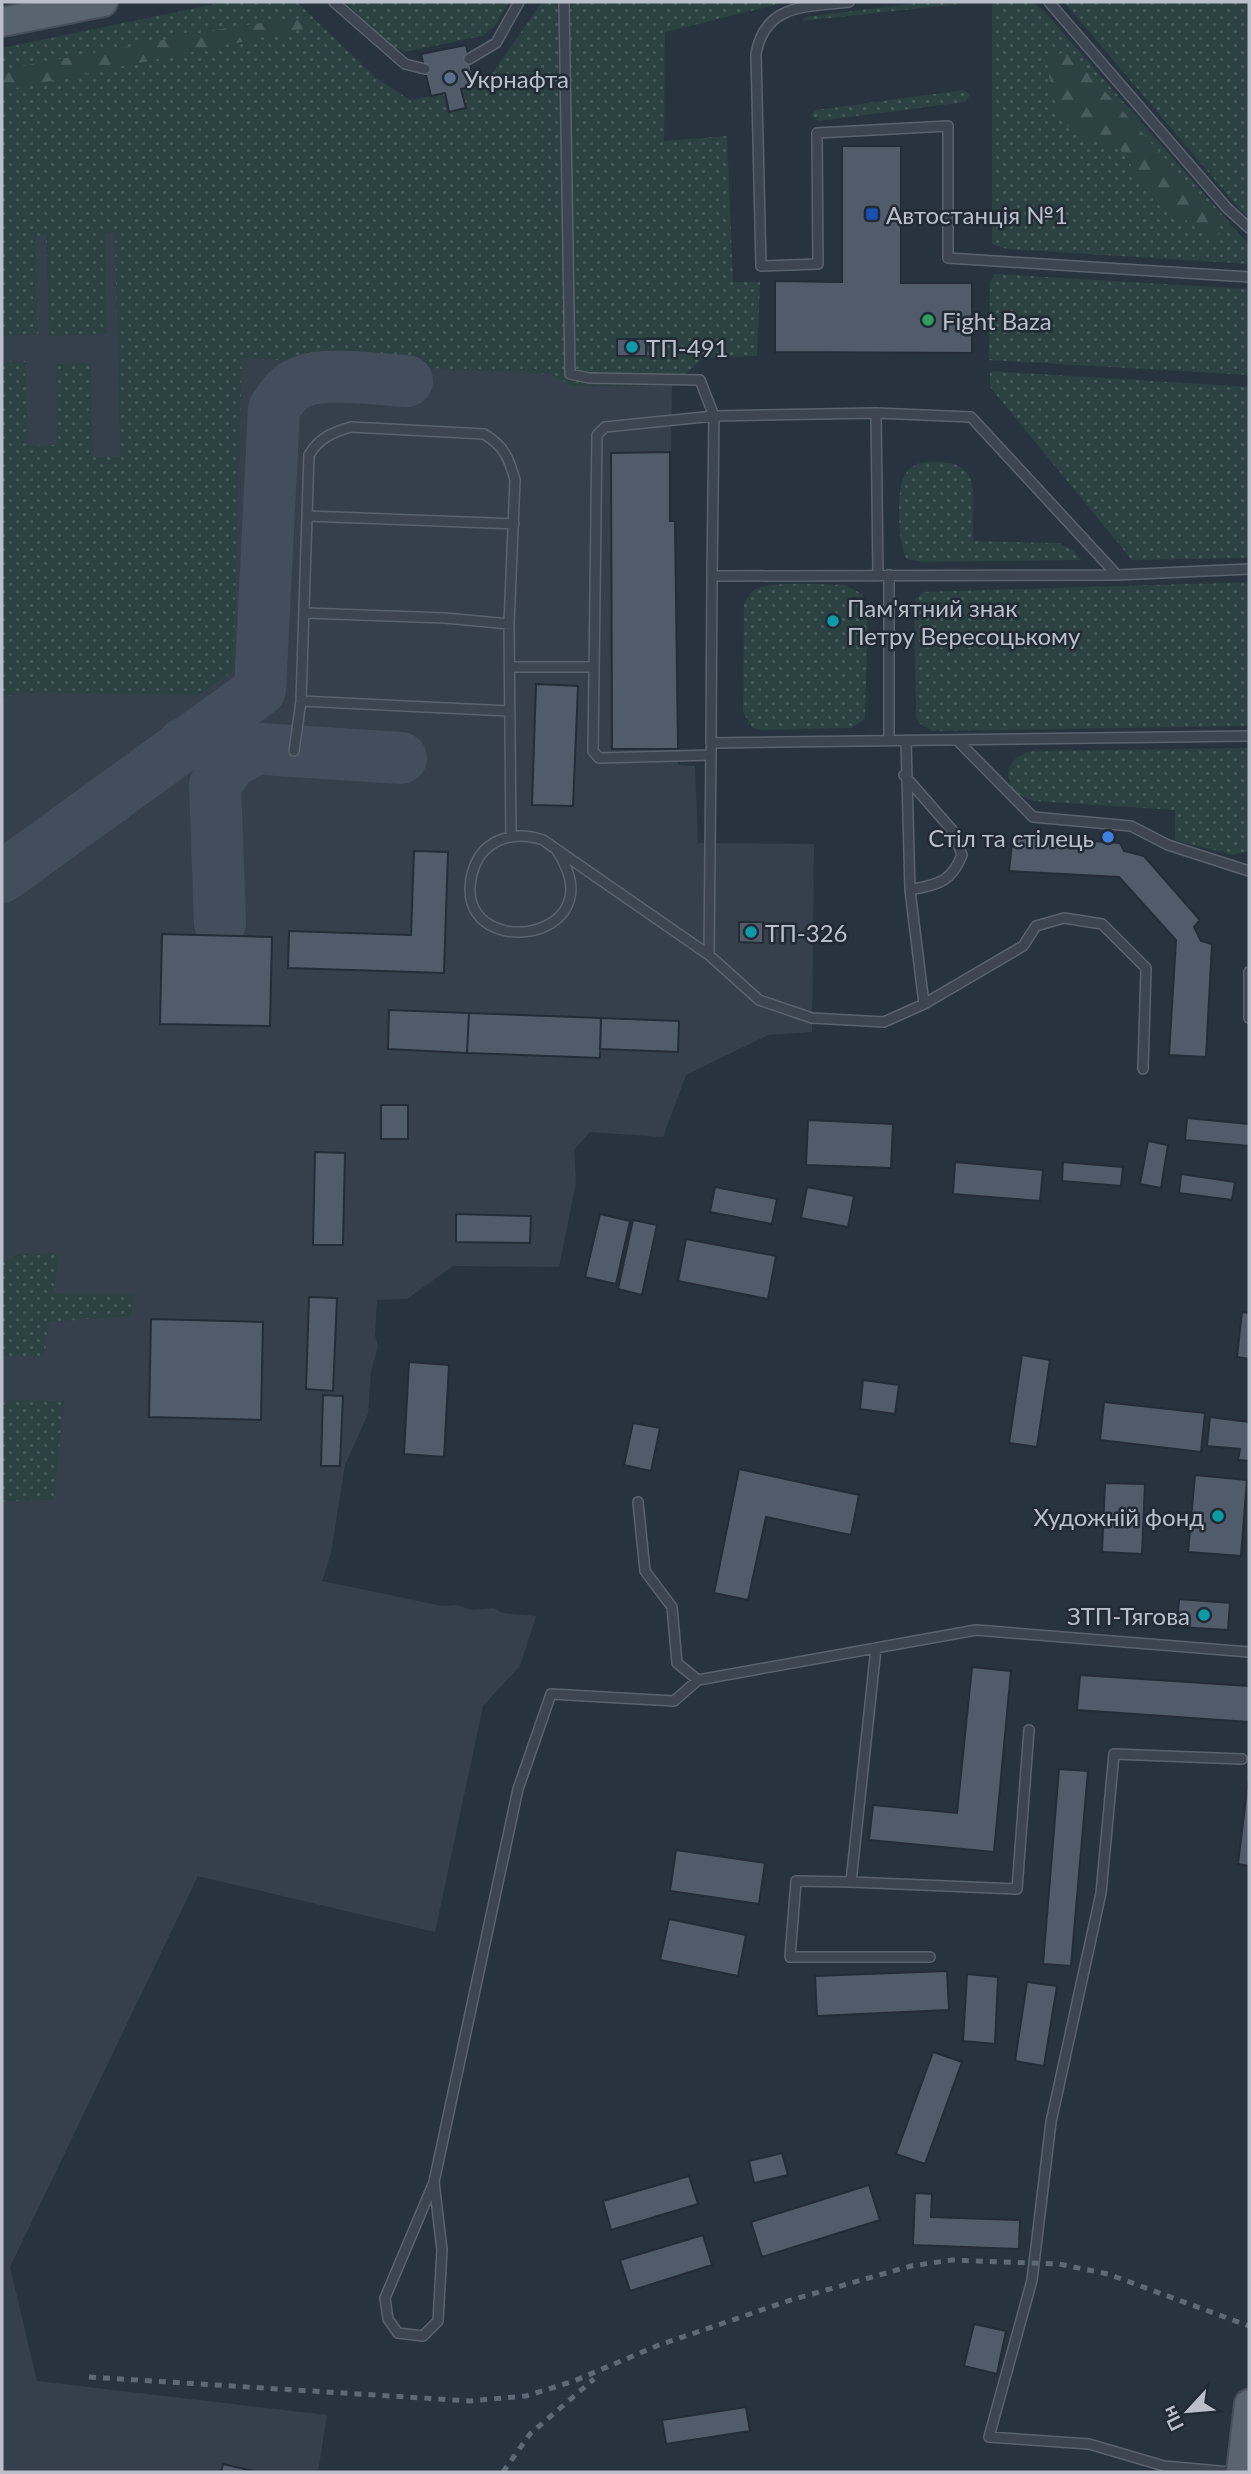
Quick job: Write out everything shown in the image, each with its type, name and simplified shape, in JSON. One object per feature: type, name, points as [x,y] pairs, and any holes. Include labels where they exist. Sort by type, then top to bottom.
[{"type":"main road","points":[[2,22],[103,2]]},
{"type":"main road","points":[[1241,2472],[1249,2404]]},
{"type":"lane","points":[[334,2],[405,64],[425,69]]},
{"type":"lane","points":[[469,59],[496,43],[519,2]]},
{"type":"lane","points":[[564,2],[570,374],[589,378],[700,380],[714,416],[709,955]]},
{"type":"lane","points":[[849,2],[786,12],[769,22],[761,31],[756,54],[761,266],[818,264],[817,133],[948,126],[948,258],[1249,277]]},
{"type":"lane","points":[[1049,2],[1227,208],[1249,228]]},
{"type":"lane","points":[[876,413],[878,576]]},
{"type":"lane","points":[[711,755],[598,758],[594,755],[597,435],[600,429],[714,416],[876,413],[971,417],[1117,575]]},
{"type":"lane","points":[[294,751],[302,701],[309,454],[315,444],[332,433],[351,427],[484,434],[498,442],[509,457],[515,480],[509,624],[511,835]]},
{"type":"lane","points":[[308,516],[514,524]]},
{"type":"lane","points":[[712,576],[1117,575],[1249,569]]},
{"type":"lane","points":[[889,575],[889,741]]},
{"type":"lane","points":[[305,613],[445,618],[509,624]]},
{"type":"lane","points":[[511,667],[594,667]]},
{"type":"lane","points":[[302,701],[509,711]]},
{"type":"lane","points":[[711,743],[1249,736]]},
{"type":"lane","points":[[906,741],[904,775],[910,890],[923,1004]]},
{"type":"lane","points":[[958,741],[1033,817],[1131,825],[1168,845],[1249,871]]},
{"type":"lane","points":[[904,775],[953,831],[962,855],[955,873],[935,885],[910,890]]},
{"type":"lane","points":[[557,851],[566,864],[570,881],[568,897],[561,913],[550,925],[535,932],[519,934],[503,931],[478,911],[472,896],[471,880],[475,864],[483,851],[511,835],[536,838],[557,851],[709,955],[759,1000],[812,1018],[884,1022],[923,1004],[1023,946],[1036,926],[1064,918],[1102,924],[1146,968],[1143,1069]]},
{"type":"lane","points":[[1249,972],[1249,1018]]},
{"type":"lane","points":[[638,1502],[645,1571],[672,1607],[677,1663],[698,1680]]},
{"type":"lane","points":[[434,2182],[442,2250],[438,2322],[423,2336],[407,2336],[398,2333],[388,2319],[385,2298],[434,2182],[518,1789],[551,1694],[674,1701],[698,1680],[976,1630],[1249,1652]]},
{"type":"lane","points":[[851,1882],[876,1648]]},
{"type":"lane","points":[[930,1957],[790,1957],[796,1881],[1017,1889],[1029,1730]]},
{"type":"lane","points":[[1230,2472],[1164,2469],[1089,2444],[989,2437],[1032,2280],[1051,2122],[1101,1893],[1114,1754],[1242,1759]]},
{"type":"shaded area","points":[[352,71],[573,386],[672,385],[670,520],[675,521],[678,765],[695,766],[698,843],[814,844],[812,1032],[768,1035],[686,1075],[663,1137],[590,1132],[574,1150],[576,1182],[559,1267],[453,1266],[407,1299],[377,1300],[375,1335],[378,1347],[371,1371],[368,1414],[345,1465],[331,1553],[322,1581],[442,1606],[457,1605],[472,1610],[494,1608],[502,1613],[536,1616],[520,1666],[483,1706],[435,1932],[198,1876],[10,2267],[37,2381],[327,2415],[318,2472],[2,2472],[2,145]]},
{"type":"green space","points":[[225,2],[297,2],[376,78],[410,100],[445,93],[450,112],[466,108],[461,89],[485,84],[542,2],[788,2],[665,32],[664,141],[727,136],[733,282],[760,282],[757,356],[704,358],[672,385],[573,386],[549,374],[242,358],[233,671],[199,695],[23,692],[2,698],[2,362],[25,361],[28,446],[57,445],[56,364],[91,363],[93,457],[120,457],[115,232],[105,233],[107,334],[49,336],[46,235],[36,236],[38,335],[2,336],[2,48]]},
{"type":"green space","points":[[345,2],[509,2],[495,26],[482,36],[405,52],[390,45]]},
{"type":"green space","points":[[924,2],[978,2],[802,21],[805,17]]},
{"type":"green space","points":[[992,2],[1032,2],[1043,10],[1249,245],[1249,264],[1007,249],[992,244]]},
{"type":"green space","points":[[1064,2],[1249,2],[1249,218],[1243,213]]},
{"type":"green space","points":[[304,18],[309,28],[2,91],[2,72],[23,66],[238,26]]},
{"type":"green space","points":[[1061,53],[1072,55],[1165,158],[1186,189],[1208,207],[1218,222],[1220,234],[1210,239],[1184,219],[1163,211],[1119,148],[1076,134],[1062,120],[1049,77],[1052,56]]},
{"type":"green space","points":[[964,90],[970,95],[965,102],[818,121],[811,115],[816,110]]},
{"type":"green space","points":[[995,274],[1249,289],[1249,375],[989,360],[990,282]]},
{"type":"green space","points":[[990,371],[1249,387],[1249,558],[1132,560],[990,387]]},
{"type":"green space","points":[[942,462],[957,465],[966,472],[973,493],[973,541],[1059,543],[1071,549],[1081,560],[923,562],[907,559],[900,533],[900,489],[906,473],[920,463]]},
{"type":"green space","points":[[1249,582],[1249,726],[932,731],[919,723],[916,716],[914,607],[916,599],[923,592]]},
{"type":"green space","points":[[845,585],[862,594],[868,608],[865,719],[851,728],[759,730],[752,727],[743,712],[744,604],[748,596],[756,589],[768,586]]},
{"type":"green space","points":[[1249,748],[1249,851],[1233,855],[1175,840],[1175,810],[1033,801],[1015,793],[1009,779],[1010,766],[1014,761],[1019,756],[1034,751]]},
{"type":"green space","points":[[19,1254],[59,1255],[54,1293],[134,1295],[131,1316],[49,1322],[44,1356],[2,1356],[2,1262]]},
{"type":"green space","points":[[12,1400],[64,1401],[54,1500],[2,1501],[2,1403]]},
{"type":"building","name":"Укрнафта","points":[[466,45],[475,86],[461,89],[466,108],[449,112],[445,93],[431,96],[421,54]]},
{"type":"building","name":"Автостанція №1","points":[[842,146],[901,146],[901,283],[972,283],[972,353],[775,352],[775,281],[842,282]]},
{"type":"building","name":"ТП-491","points":[[617,339],[646,339],[646,356],[617,356]]},
{"type":"building","points":[[670,452],[670,521],[675,521],[678,749],[612,749],[611,453]]},
{"type":"building","points":[[536,684],[578,686],[573,806],[532,805]]},
{"type":"building","points":[[1013,835],[1120,843],[1124,851],[1144,856],[1200,920],[1194,927],[1201,941],[1212,944],[1206,1057],[1169,1055],[1176,940],[1119,877],[1009,871]]},
{"type":"building","points":[[414,851],[448,852],[444,973],[288,968],[289,931],[411,935]]},
{"type":"building","name":"ТП-326","points":[[739,922],[763,922],[763,943],[739,942]]},
{"type":"building","points":[[162,934],[272,937],[270,1026],[160,1024]]},
{"type":"building","points":[[389,1010],[469,1013],[467,1053],[388,1049]]},
{"type":"building","points":[[469,1013],[601,1018],[600,1058],[467,1053]]},
{"type":"building","points":[[601,1018],[679,1021],[678,1052],[600,1049]]},
{"type":"building","points":[[381,1105],[408,1105],[408,1139],[381,1139]]},
{"type":"building","points":[[1187,1118],[1249,1124],[1249,1146],[1185,1140]]},
{"type":"building","points":[[808,1120],[893,1124],[891,1168],[806,1165]]},
{"type":"building","points":[[1148,1141],[1168,1145],[1161,1188],[1140,1184]]},
{"type":"building","points":[[315,1152],[345,1153],[343,1245],[313,1245]]},
{"type":"building","points":[[955,1162],[1043,1170],[1040,1201],[953,1194]]},
{"type":"building","points":[[1063,1162],[1123,1167],[1121,1186],[1062,1181]]},
{"type":"building","points":[[1181,1174],[1235,1182],[1232,1200],[1179,1193]]},
{"type":"building","points":[[715,1187],[777,1199],[772,1224],[710,1212]]},
{"type":"building","points":[[807,1187],[854,1196],[848,1227],[801,1218]]},
{"type":"building","points":[[456,1214],[531,1216],[530,1243],[456,1242]]},
{"type":"building","points":[[600,1214],[630,1221],[616,1284],[585,1277]]},
{"type":"building","points":[[633,1220],[657,1225],[642,1295],[618,1289]]},
{"type":"building","points":[[686,1239],[776,1256],[768,1299],[678,1281]]},
{"type":"building","points":[[309,1297],[337,1298],[333,1391],[306,1389]]},
{"type":"building","points":[[1242,1312],[1249,1313],[1249,1359],[1237,1357]]},
{"type":"building","points":[[151,1319],[263,1322],[261,1420],[149,1417]]},
{"type":"building","points":[[1022,1355],[1050,1360],[1037,1447],[1009,1443]]},
{"type":"building","points":[[409,1362],[449,1365],[444,1457],[404,1454]]},
{"type":"building","points":[[863,1380],[899,1385],[895,1414],[860,1409]]},
{"type":"building","points":[[323,1395],[343,1396],[340,1466],[321,1466]]},
{"type":"building","points":[[1104,1402],[1205,1413],[1201,1452],[1100,1440]]},
{"type":"building","points":[[1210,1417],[1249,1422],[1249,1461],[1238,1460],[1240,1449],[1207,1446]]},
{"type":"building","points":[[633,1423],[660,1428],[651,1471],[624,1465]]},
{"type":"building","points":[[739,1469],[859,1495],[851,1535],[766,1517],[748,1600],[714,1593]]},
{"type":"building","name":"Художній фонд","points":[[1195,1475],[1247,1480],[1241,1556],[1188,1552]]},
{"type":"building","points":[[1105,1483],[1145,1484],[1142,1554],[1102,1552]]},
{"type":"building","name":"ЗТП-Тягова","points":[[1179,1599],[1230,1603],[1228,1630],[1177,1627]]},
{"type":"building","points":[[972,1667],[1011,1671],[994,1852],[869,1840],[873,1805],[957,1813]]},
{"type":"building","points":[[1080,1675],[1249,1686],[1249,1722],[1077,1710]]},
{"type":"building","points":[[1059,1769],[1088,1771],[1071,1966],[1043,1964]]},
{"type":"building","points":[[1249,1780],[1249,1866],[1238,1864]]},
{"type":"building","points":[[676,1850],[765,1863],[759,1904],[670,1891]]},
{"type":"building","points":[[669,1919],[746,1935],[738,1976],[660,1960]]},
{"type":"building","points":[[947,1971],[949,2010],[817,2016],[815,1976]]},
{"type":"building","points":[[967,1974],[998,1977],[995,2044],[963,2041]]},
{"type":"building","points":[[1027,1982],[1057,1986],[1044,2066],[1015,2061]]},
{"type":"building","points":[[933,2052],[962,2062],[925,2164],[896,2154]]},
{"type":"building","points":[[782,2153],[788,2175],[754,2183],[749,2161]]},
{"type":"building","points":[[689,2176],[698,2204],[611,2230],[603,2201]]},
{"type":"building","points":[[869,2185],[880,2220],[762,2257],[751,2222]]},
{"type":"building","points":[[915,2193],[932,2194],[931,2217],[1020,2220],[1019,2249],[913,2245]]},
{"type":"building","points":[[703,2235],[712,2265],[630,2291],[620,2260]]},
{"type":"building","points":[[974,2324],[1006,2331],[997,2374],[964,2366]]},
{"type":"building","points":[[746,2407],[750,2431],[666,2444],[662,2420]]},
{"type":"building","points":[[223,2464],[257,2472],[221,2472]]},
{"type":"taxiway","points":[[2,877],[260,690],[274,409],[282,397],[296,384],[324,377],[407,381]]},
{"type":"taxiway","points":[[183,744],[401,758]]},
{"type":"taxiway","points":[[220,923],[215,785],[231,762],[256,749]]},
{"type":"railway","points":[[89,2377],[470,2401],[526,2396],[574,2381],[659,2345],[791,2300],[911,2266],[952,2260],[1059,2264],[1108,2274],[1249,2326]]},
{"type":"railway","points":[[503,2472],[530,2434],[594,2379]]},
{"type":"place","name":"Укрнафта","points":[[450,78]]},
{"type":"place","name":"Автостанція №1","points":[[872,214]]},
{"type":"place","name":"Fight Baza","points":[[928,320]]},
{"type":"place","name":"ТП-491","points":[[632,347]]},
{"type":"place","name":"Пам'ятний знак Петру Вересоцькому","points":[[833,621]]},
{"type":"place","name":"Стіл та стілець","points":[[1108,837]]},
{"type":"place","name":"ТП-326","points":[[751,932]]},
{"type":"place","name":"Художній фонд","points":[[1218,1516]]},
{"type":"place","name":"ЗТП-Тягова","points":[[1204,1615]]}]
